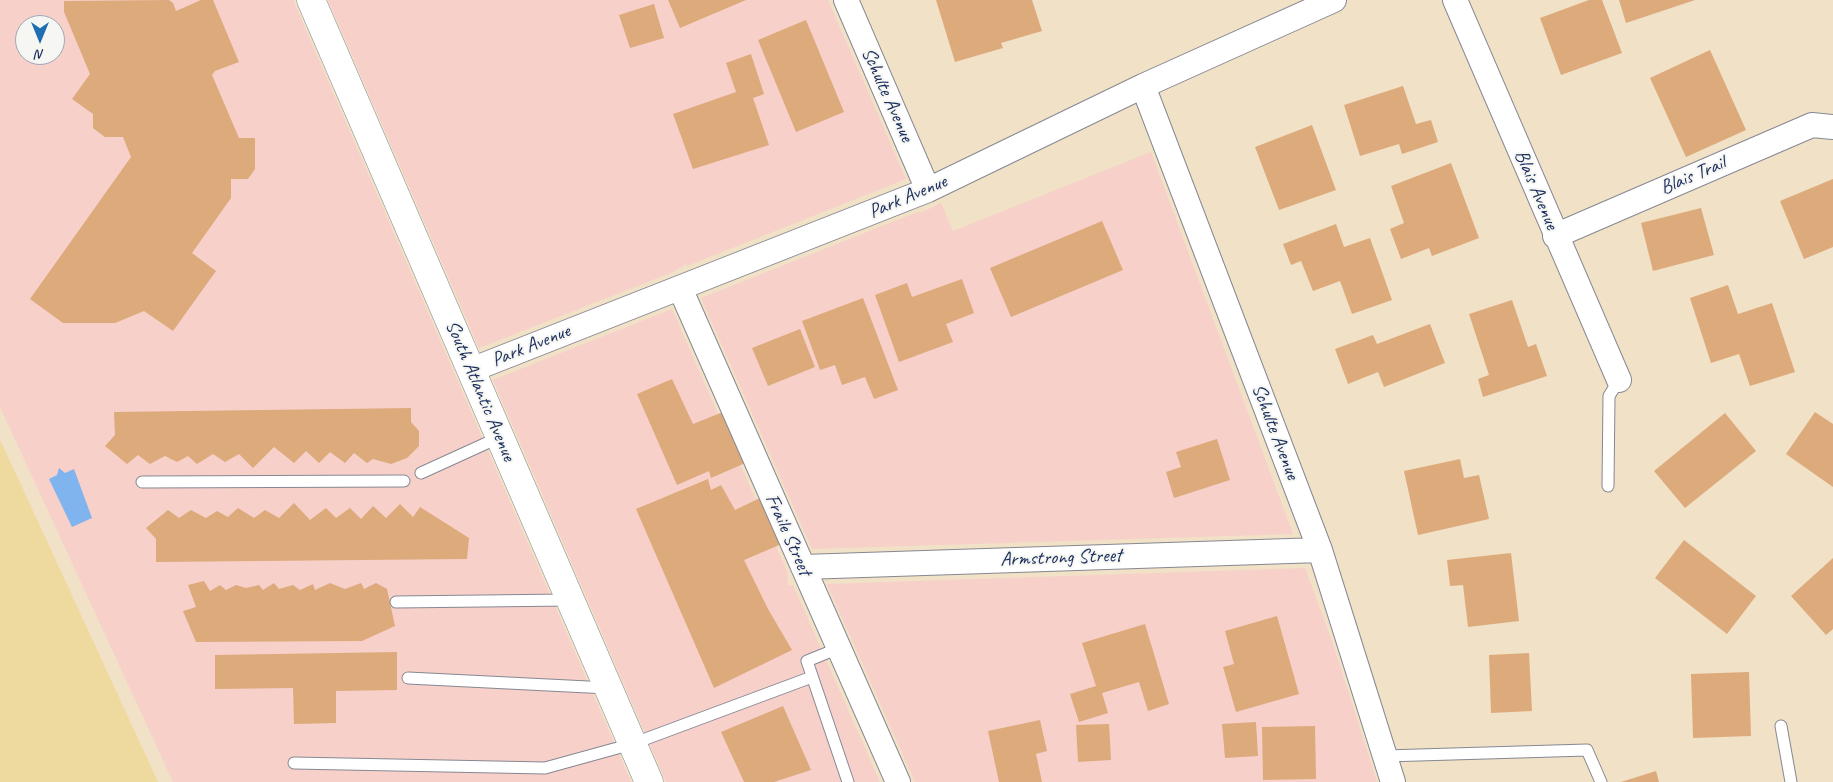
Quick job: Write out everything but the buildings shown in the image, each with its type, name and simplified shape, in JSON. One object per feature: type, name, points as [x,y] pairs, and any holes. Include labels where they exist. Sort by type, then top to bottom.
[{"type":"main road","name":"South Atlantic Avenue","points":[[311,0],[649,782]]},
{"type":"street","name":"Schulte Avenue","points":[[846,0],[928,190]]},
{"type":"street","name":"Park Avenue","points":[[471,370],[928,190],[1144,86],[1334,0]]},
{"type":"street","name":"Blais Avenue","points":[[1455,0],[1555,236],[1619,380]]},
{"type":"street","name":"Schulte Avenue","points":[[1144,86],[1320,550],[1393,782]]},
{"type":"street","name":"Blais Trail","points":[[1555,236],[1812,125],[1833,127]]},
{"type":"street","name":"Fraile Street","points":[[680,288],[898,782]]},
{"type":"street","name":"Armstrong Street","points":[[803,567],[1320,550]]},
{"type":"lane","points":[[1608,486],[1609,396],[1619,380]]},
{"type":"lane","points":[[421,473],[500,437]]},
{"type":"lane","points":[[142,482],[404,481]]},
{"type":"lane","points":[[396,602],[569,600]]},
{"type":"lane","points":[[839,648],[807,662],[848,782]]},
{"type":"lane","points":[[294,763],[545,768],[632,744],[812,677]]},
{"type":"lane","points":[[408,678],[608,688]]},
{"type":"lane","points":[[1781,726],[1792,782]]},
{"type":"lane","points":[[1385,756],[1587,750],[1601,782]]},
{"type":"shaded area","points":[[0,0],[293,0],[631,782],[173,782],[0,407]]},
{"type":"shaded area","points":[[328,0],[828,0],[906,179],[687,266],[686,264],[673,272],[479,348]]},
{"type":"shaded area","points":[[1151,152],[1293,534],[812,549],[701,298],[920,211],[921,213],[941,203],[953,231]]},
{"type":"shaded area","points":[[672,309],[787,571],[788,585],[793,585],[880,782],[666,782],[493,380]]},
{"type":"shaded area","points":[[1305,568],[1332,641],[1377,782],[915,782],[827,584]]},
{"type":"sand","points":[[0,440],[22,487],[158,782],[0,782]]},
{"type":"water","points":[[59,468],[65,473],[74,469],[92,518],[72,527],[49,479],[57,475]]}]
